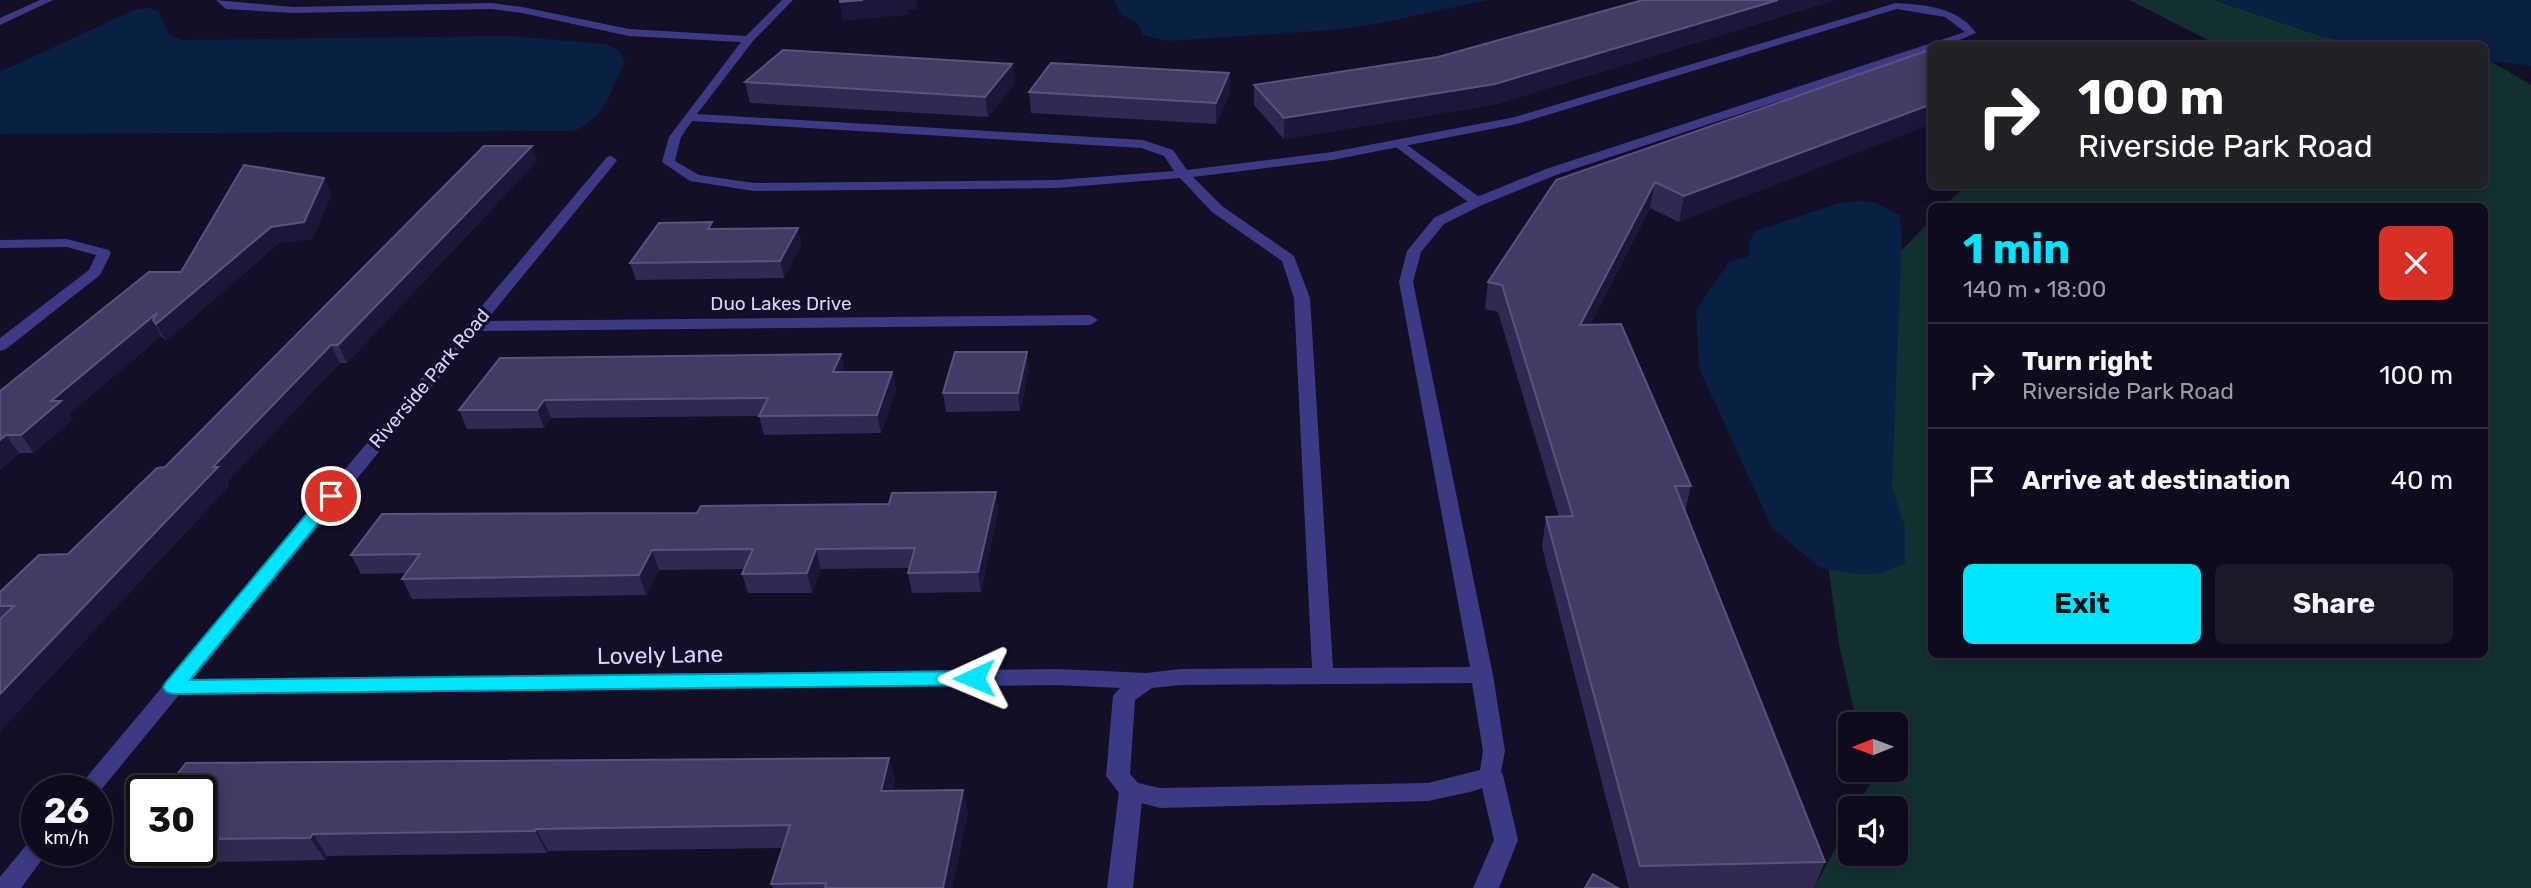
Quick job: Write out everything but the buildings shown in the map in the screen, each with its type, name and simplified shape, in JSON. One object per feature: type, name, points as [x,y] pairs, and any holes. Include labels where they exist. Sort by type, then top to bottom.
[{"type":"street","points":[[0,22],[48,0]]},
{"type":"street","points":[[221,0],[226,6],[285,11],[493,6],[546,13],[608,29],[660,37],[749,39]]},
{"type":"street","points":[[788,0],[749,39],[689,117],[675,137],[668,162],[695,178],[754,187],[1056,184],[1183,174],[1332,156],[1517,120],[1896,6],[1919,7],[1957,19],[1968,26],[1971,33],[1944,42]]},
{"type":"street","points":[[1486,888],[1506,840],[1491,775],[1494,751],[1482,675],[1406,282],[1414,251],[1439,221],[1477,202],[1551,172],[1928,47]]},
{"type":"street","points":[[689,117],[1143,144],[1169,153],[1183,174],[1217,209],[1289,259],[1302,298],[1322,675]]},
{"type":"street","points":[[1399,144],[1477,202]]},
{"type":"street","name":"Riverside Park Road","points":[[99,775],[611,160]]},
{"type":"street","points":[[0,244],[67,243],[104,253],[95,272],[0,346]]},
{"type":"street","name":"Duo Lakes Drive","points":[[471,326],[1090,320]]},
{"type":"street","name":"Lovely Lane","points":[[173,687],[1057,677],[1147,681],[1180,677],[1482,675]]},
{"type":"street","points":[[1147,681],[1124,696],[1118,776],[1131,791],[1160,798],[1428,792],[1474,782],[1491,775]]},
{"type":"street","points":[[1120,888],[1131,791]]},
{"type":"street","points":[[6,888],[24,866]]},
{"type":"green space","points":[[2129,0],[2214,0],[2321,36],[2348,42],[2212,42]]},
{"type":"green space","points":[[2488,61],[2531,85],[2531,888],[1814,888],[1838,843],[1838,866],[1908,866],[1908,796],[1863,796],[1871,782],[1908,782],[1908,712],[1854,712],[1839,644],[1823,529],[1896,256],[1928,223],[1928,658],[2488,658],[2488,203],[1947,203],[1963,189],[2488,189]]},
{"type":"water","points":[[1113,0],[1488,0],[1376,24],[1332,30],[1167,41],[1143,35],[1136,22],[1122,15]]},
{"type":"water","points":[[2214,0],[2531,0],[2531,66],[2488,61],[2488,42],[2344,42]]},
{"type":"water","points":[[151,8],[158,11],[170,36],[182,40],[511,36],[605,44],[618,50],[625,61],[601,110],[574,131],[0,134],[0,72],[136,9]]},
{"type":"water","points":[[1874,202],[1900,215],[1902,237],[1892,487],[1905,527],[1905,564],[1877,574],[1857,574],[1821,568],[1772,528],[1699,368],[1696,310],[1729,262],[1747,257],[1750,252],[1748,243],[1756,231],[1839,203]]},
{"type":"route","points":[[331,496],[173,687],[974,678]]}]
